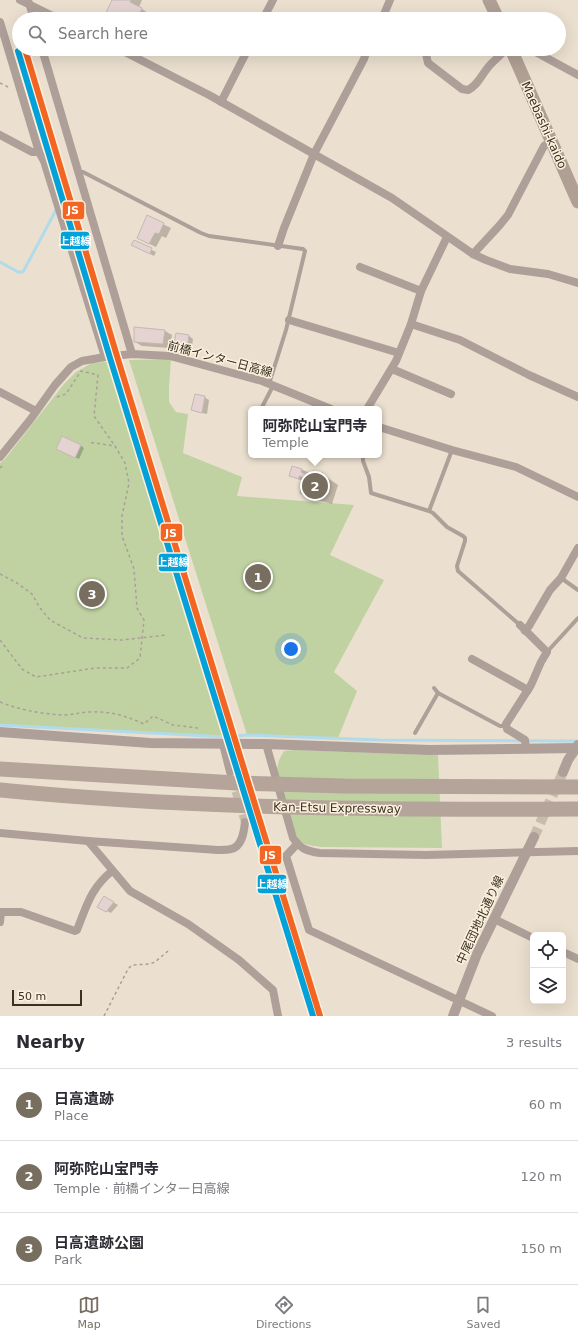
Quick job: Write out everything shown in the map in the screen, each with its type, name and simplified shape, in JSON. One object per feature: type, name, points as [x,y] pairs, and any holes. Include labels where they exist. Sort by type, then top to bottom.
[{"type":"highway","name":"Kan-Etsu Expressway","points":[[0,768],[444,787],[578,787]]},
{"type":"highway","name":"Kan-Etsu Expressway","points":[[0,790],[243,806],[444,810],[578,809]]},
{"type":"main road","points":[[489,0],[495,12]]},
{"type":"main road","name":"Maebashi-kaido","points":[[514,56],[578,202]]},
{"type":"street","points":[[20,0],[29,2],[47,12]]},
{"type":"street","points":[[267,12],[273,0]]},
{"type":"street","points":[[385,12],[390,0]]},
{"type":"street","points":[[29,2],[32,12]]},
{"type":"street","points":[[0,22],[39,152],[44,161],[105,357]]},
{"type":"street","points":[[44,56],[132,354]]},
{"type":"street","points":[[132,56],[221,102],[392,198],[473,254],[492,263],[510,269],[548,274],[578,283]]},
{"type":"street","points":[[221,102],[244,56]]},
{"type":"street","points":[[278,246],[314,154],[365,56]]},
{"type":"street","points":[[426,56],[428,63],[462,89],[468,90],[474,86],[490,65],[500,56]]},
{"type":"street","points":[[543,56],[578,75]]},
{"type":"street","points":[[0,135],[32,152],[39,152]]},
{"type":"street","points":[[473,254],[508,215],[544,146],[551,141]]},
{"type":"street","points":[[369,406],[392,369],[412,324],[421,291],[447,237]]},
{"type":"street","points":[[360,267],[421,291]]},
{"type":"street","points":[[289,320],[399,353]]},
{"type":"street","points":[[412,324],[460,340],[529,375],[578,397]]},
{"type":"street","name":"前橋インター日高線","points":[[3,459],[36,411],[71,367],[82,361],[105,357],[132,354],[170,356],[271,385],[324,406]]},
{"type":"street","points":[[392,369],[451,394]]},
{"type":"street","points":[[0,392],[36,411]]},
{"type":"street","points":[[382,428],[452,450],[516,467],[578,497]]},
{"type":"street","points":[[522,628],[529,626],[550,590],[561,578],[578,548]]},
{"type":"street","points":[[522,628],[547,652],[528,690],[506,726],[510,731],[525,740],[526,748]]},
{"type":"street","points":[[472,659],[528,690]]},
{"type":"street","points":[[0,732],[150,743],[266,744],[428,750],[577,747]]},
{"type":"street","points":[[223,744],[233,778]]},
{"type":"street","points":[[266,744],[292,838],[298,846],[307,851],[320,853],[426,855],[578,851]]},
{"type":"street","points":[[563,772],[568,760],[577,747]]},
{"type":"street","points":[[0,833],[218,850],[236,847],[241,840],[245,822]]},
{"type":"street","name":"中尾団地北通り線","points":[[453,1016],[477,954],[534,837]]},
{"type":"street","points":[[88,841],[130,891],[194,929],[238,960],[273,990],[278,1016]]},
{"type":"street","points":[[297,844],[286,856],[309,930],[492,1016]]},
{"type":"street","points":[[0,922],[1,912],[21,912],[75,931],[77,930],[94,891],[102,880],[112,871]]},
{"type":"street","points":[[494,919],[530,937]]},
{"type":"street","points":[[566,953],[578,959]]},
{"type":"lane","points":[[78,172],[83,172],[201,233],[217,238],[303,249],[304,251],[289,320],[271,385],[262,406]]},
{"type":"lane","points":[[429,511],[452,450]]},
{"type":"lane","points":[[364,458],[369,477],[370,491],[373,495],[429,511],[447,527],[465,538],[457,566],[458,571],[522,628]]},
{"type":"lane","points":[[561,578],[578,590]]},
{"type":"lane","points":[[547,652],[578,618]]},
{"type":"lane","points":[[434,688],[438,694],[500,726],[506,726]]},
{"type":"lane","points":[[415,733],[438,694]]},
{"type":"path","points":[[0,640],[22,669],[36,678],[95,668],[127,668],[140,658],[144,620],[136,608],[134,569],[122,536],[122,516],[129,483],[125,463],[94,416],[98,375],[81,371],[66,394],[55,398]]},
{"type":"path","points":[[88,442],[115,446]]},
{"type":"path","points":[[0,468],[3,459]]},
{"type":"path","points":[[0,574],[17,583],[32,594],[40,608],[50,620],[83,638],[122,640],[142,636],[167,635]]},
{"type":"path","points":[[0,702],[23,709],[53,714],[64,715],[90,712],[124,715],[144,724],[153,716],[173,725],[198,728]]},
{"type":"path","points":[[104,1016],[128,969],[132,965],[150,964],[155,962],[168,951]]},
{"type":"green space","points":[[171,359],[169,402],[176,412],[188,414],[183,453],[242,477],[237,496],[354,505],[330,555],[384,580],[334,672],[357,691],[338,738],[247,735],[129,360]]},
{"type":"green space","points":[[115,361],[227,737],[0,725],[0,463],[5,459],[64,384],[76,372],[92,363]]},
{"type":"green space","points":[[294,750],[438,755],[442,848],[323,847],[311,846],[302,843],[293,828],[277,769],[279,760],[284,751]]},
{"type":"building","points":[[112,0],[131,0],[130,2],[142,8],[141,12],[106,12]]},
{"type":"building","points":[[147,215],[164,223],[159,234],[155,233],[149,244],[137,238]]},
{"type":"building","points":[[134,240],[152,248],[150,254],[131,245]]},
{"type":"building","points":[[134,327],[165,330],[163,344],[134,342]]},
{"type":"building","points":[[176,333],[189,335],[187,351],[173,349]]},
{"type":"building","points":[[195,394],[205,396],[202,413],[191,410]]},
{"type":"building","points":[[62,436],[81,445],[75,458],[56,449]]},
{"type":"building","points":[[292,466],[302,469],[301,472],[305,474],[306,472],[312,474],[313,471],[323,473],[322,477],[329,479],[323,500],[300,493],[304,478],[299,476],[299,479],[289,476]]},
{"type":"building","points":[[104,896],[114,902],[106,912],[97,907]]},
{"type":"waterway","points":[[0,262],[18,272],[23,272],[56,210]]},
{"type":"waterway","points":[[0,725],[227,737],[247,735],[379,740],[578,741]]},
{"type":"tunnel","points":[[534,837],[563,772]]},
{"type":"tunnel","points":[[232,780],[245,822]]},
{"type":"transit line","name":"上越線","points":[[19,56],[110,358],[313,1016]]},
{"type":"transit line","name":"JS","points":[[27,56],[117,356],[320,1016]]},
{"type":"place","name":"阿弥陀山宝門寺","points":[[315,486]]},
{"type":"place","name":"日高遺跡","points":[[258,577]]},
{"type":"place","name":"日高遺跡公園","points":[[92,594]]}]
